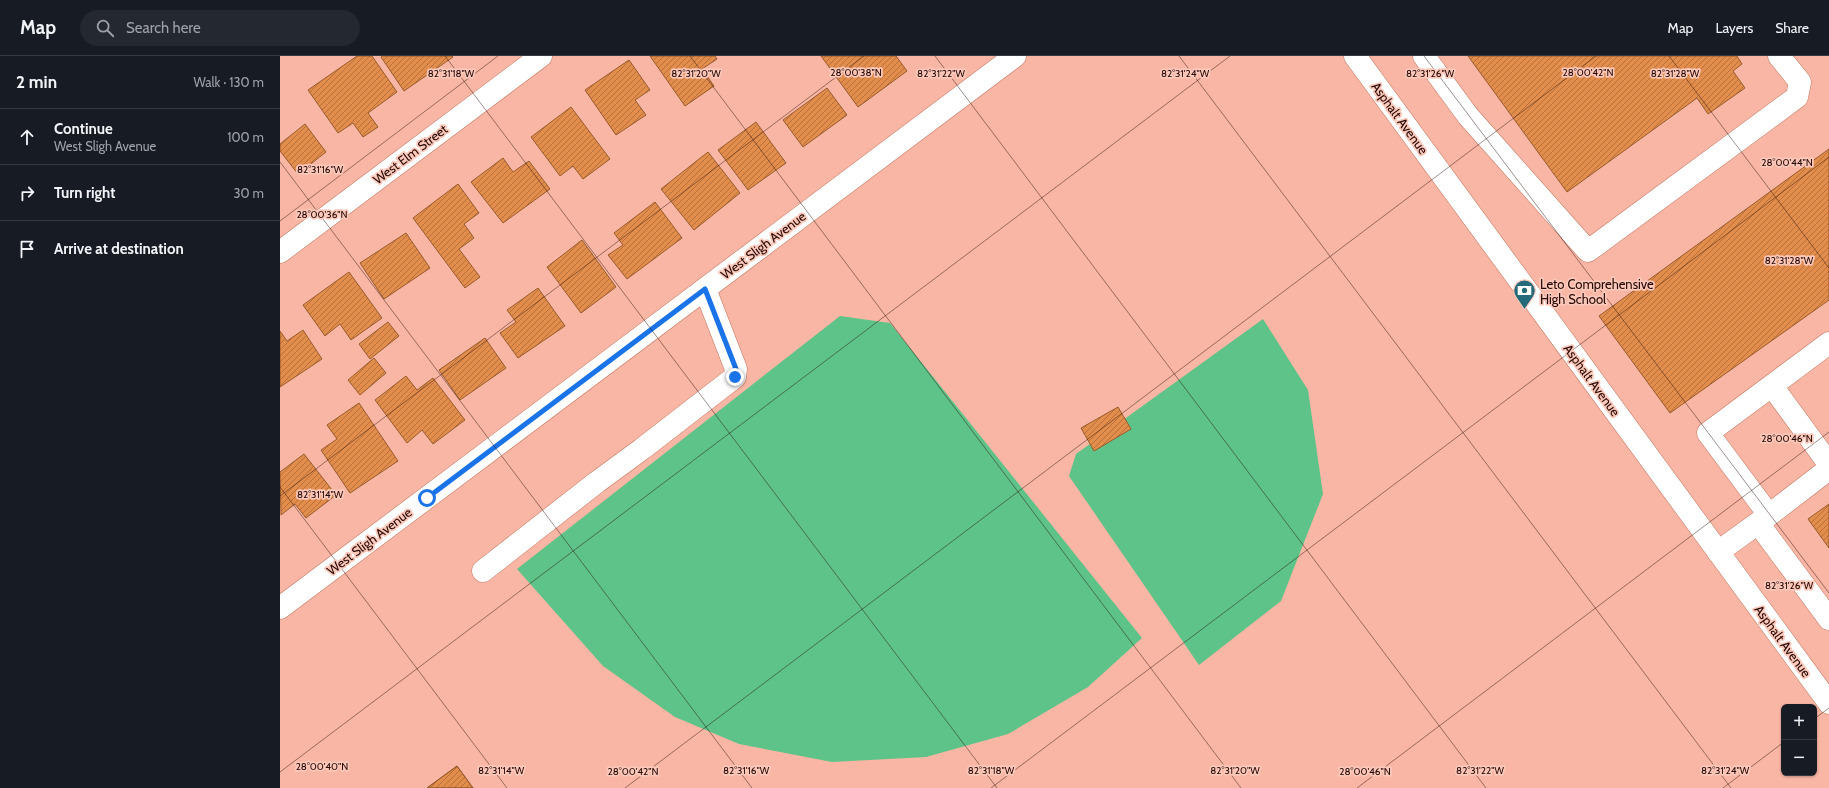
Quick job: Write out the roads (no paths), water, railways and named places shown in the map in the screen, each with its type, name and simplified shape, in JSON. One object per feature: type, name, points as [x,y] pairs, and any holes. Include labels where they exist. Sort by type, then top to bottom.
[{"type":"street","name":"West Elm Street","points":[[280,252],[541,56]]},
{"type":"street","name":"West Sligh Avenue","points":[[280,608],[1015,56]]},
{"type":"street","name":"Asphalt Avenue","points":[[1355,56],[1718,552],[1821,676],[1829,703]]},
{"type":"street","points":[[1424,56],[1468,116],[1588,252],[1796,97],[1800,82],[1779,56]]},
{"type":"street","points":[[483,571],[735,377],[736,369],[705,289]]},
{"type":"street","points":[[1829,343],[1708,433],[1829,619]]},
{"type":"street","points":[[1772,386],[1829,464]]},
{"type":"street","points":[[1718,552],[1829,469]]},
{"type":"place","name":"Leto Comprehensive High School","points":[[1524,310]]}]
